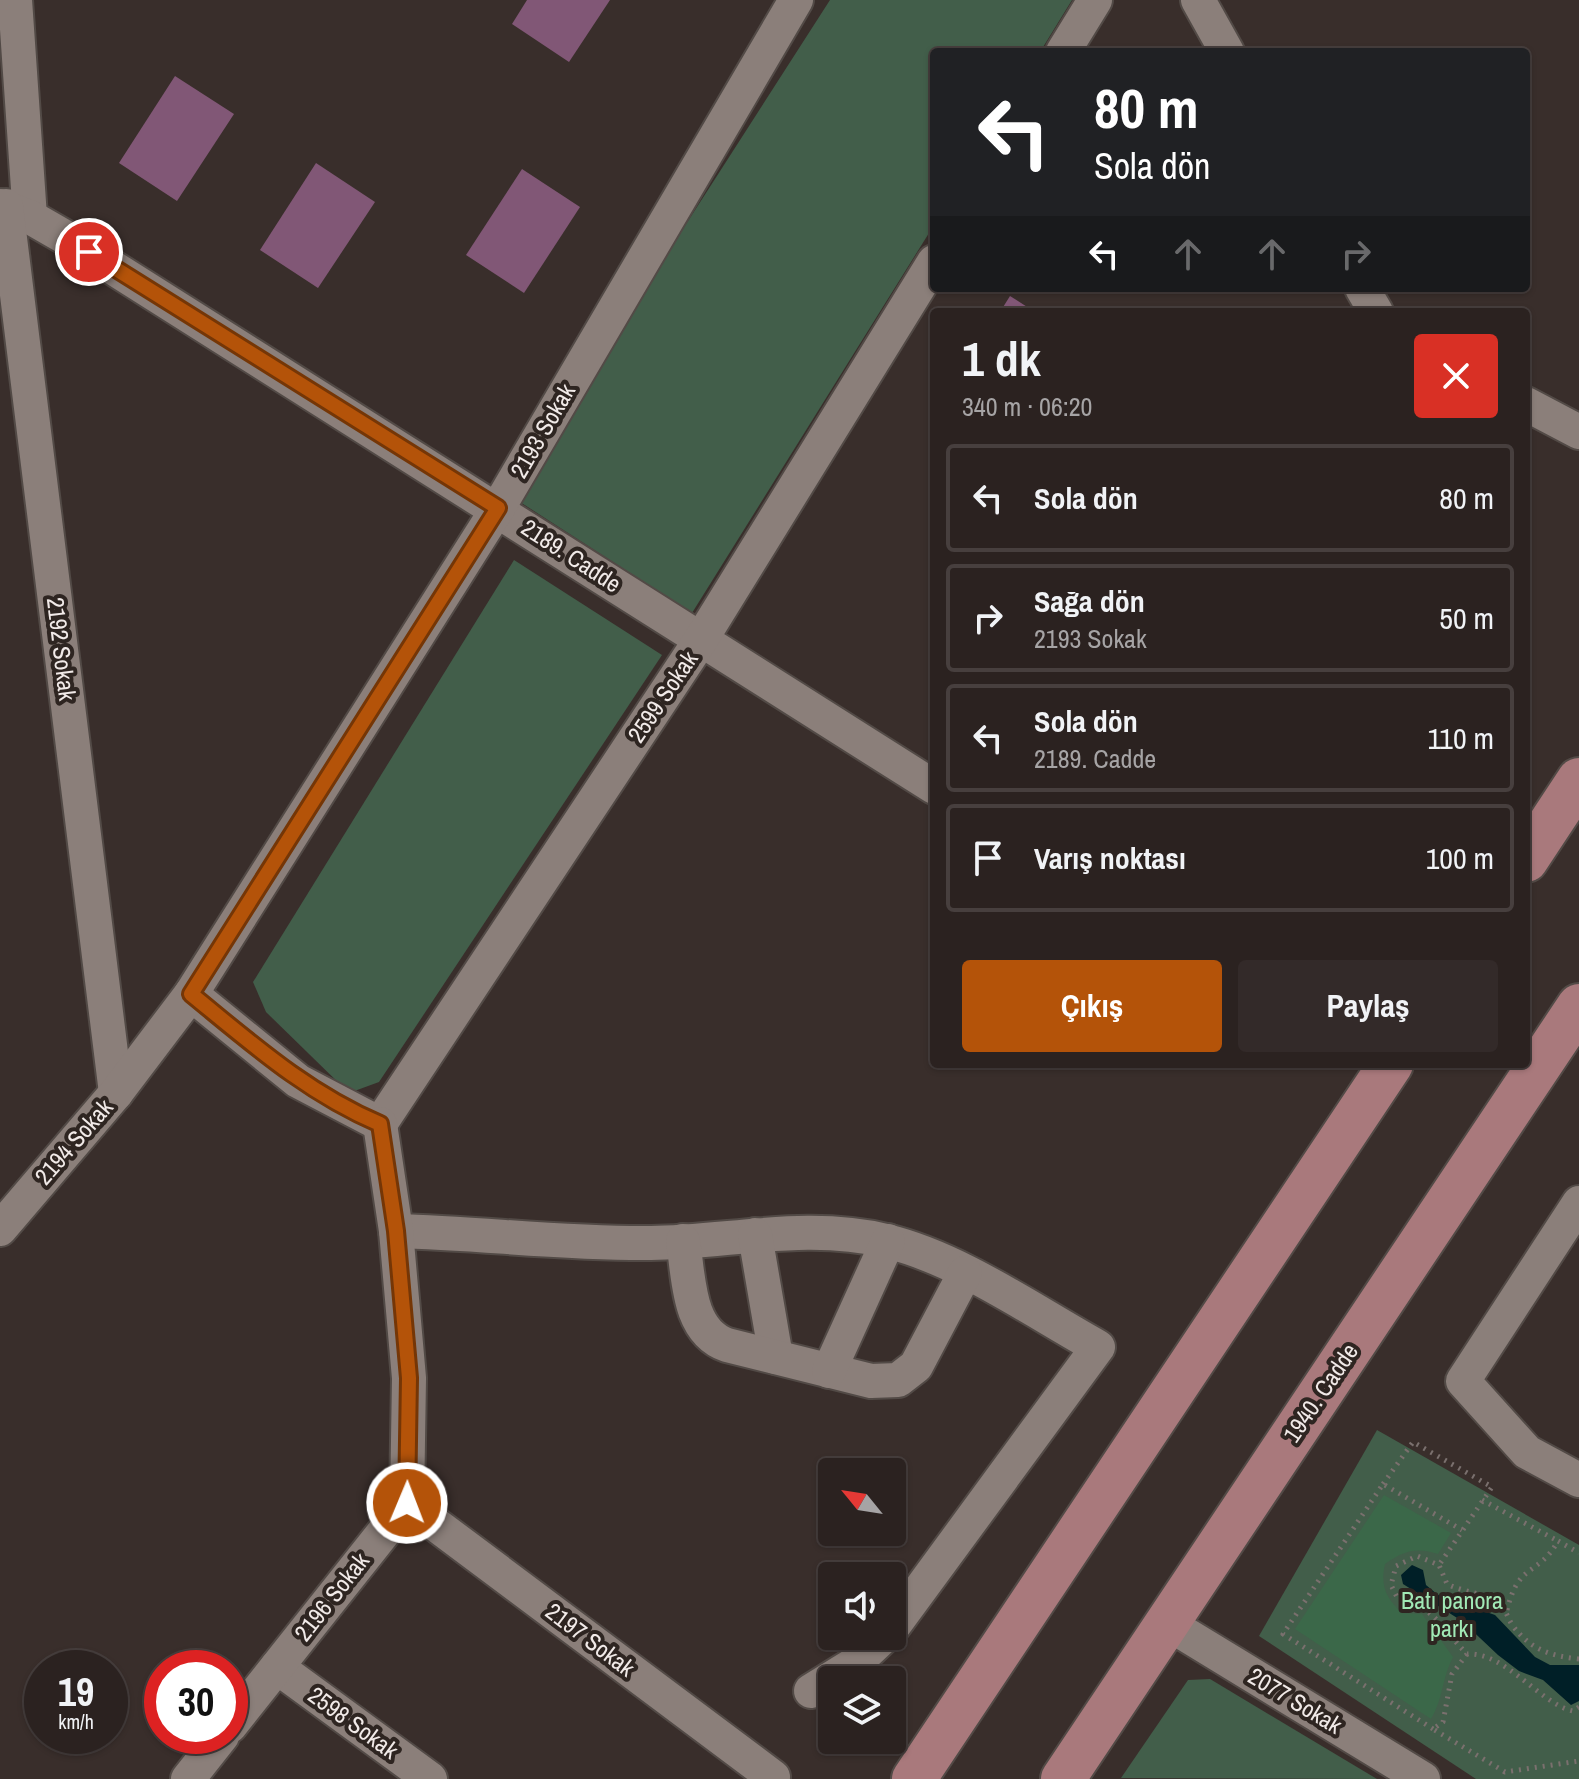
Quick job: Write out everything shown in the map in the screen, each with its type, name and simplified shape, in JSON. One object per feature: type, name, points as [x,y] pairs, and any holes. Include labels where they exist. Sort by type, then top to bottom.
[{"type":"main road","points":[[1530,854],[1579,780]]},
{"type":"main road","name":"1940. Cadde","points":[[1063,1779],[1579,1006]]},
{"type":"main road","points":[[914,1779],[1387,1068]]},
{"type":"street","name":"2192 Sokak","points":[[15,0],[12,209],[116,1093]]},
{"type":"street","name":"2193 Sokak","points":[[116,1093],[191,994],[498,508],[796,0]]},
{"type":"street","points":[[1065,48],[1095,0]]},
{"type":"street","points":[[1198,0],[1225,48]]},
{"type":"street","name":"2189. Cadde","points":[[12,209],[498,508],[700,641],[930,785]]},
{"type":"street","name":"2599 Sokak","points":[[380,1124],[700,641],[930,268]]},
{"type":"street","points":[[1530,406],[1579,432]]},
{"type":"street","points":[[191,994],[298,1081],[337,1105],[380,1124],[396,1231],[409,1378],[407,1503]]},
{"type":"street","name":"2194 Sokak","points":[[0,1229],[116,1093]]},
{"type":"street","points":[[1579,1203],[1463,1381],[1527,1452],[1579,1480]]},
{"type":"street","points":[[396,1231],[561,1241],[683,1241],[808,1231],[888,1241],[965,1273],[1098,1347],[906,1609]]},
{"type":"street","points":[[755,1235],[776,1357]]},
{"type":"street","points":[[683,1241],[700,1325],[717,1342],[884,1383],[907,1374],[916,1366],[965,1273]]},
{"type":"street","points":[[829,1371],[888,1241]]},
{"type":"street","name":"2196 Sokak","points":[[248,1703],[407,1503]]},
{"type":"street","name":"2197 Sokak","points":[[407,1503],[773,1777]]},
{"type":"street","name":"2077 Sokak","points":[[1167,1623],[1423,1779]]},
{"type":"street","points":[[811,1691],[853,1665],[869,1650]]},
{"type":"street","name":"2598 Sokak","points":[[277,1667],[430,1779]]},
{"type":"street","points":[[188,1779],[208,1754]]},
{"type":"path","points":[[1439,1565],[1492,1487],[1413,1442],[1283,1634],[1505,1772],[1579,1761]]},
{"type":"path","points":[[1383,1484],[1462,1530]]},
{"type":"path","points":[[1482,1500],[1579,1553]]},
{"type":"path","points":[[1439,1565],[1482,1500]]},
{"type":"path","points":[[1507,1610],[1520,1575],[1550,1556],[1558,1541]]},
{"type":"path","points":[[1579,1659],[1561,1659],[1529,1643],[1511,1623],[1507,1610],[1493,1600],[1447,1584],[1439,1565],[1417,1556],[1396,1566],[1391,1585],[1399,1601],[1420,1604],[1432,1612],[1440,1627],[1467,1654],[1480,1654],[1533,1684],[1558,1708],[1573,1711],[1579,1707]]},
{"type":"path","points":[[1433,1729],[1443,1722],[1452,1674],[1467,1654]]},
{"type":"green space","points":[[830,0],[1072,0],[1042,48],[930,48],[930,231],[692,613],[520,502],[526,473]]},
{"type":"green space","points":[[514,560],[662,655],[379,1082],[349,1093],[266,1012],[253,982]]},
{"type":"green space","name":"Batı panora parkı","points":[[1377,1430],[1579,1545],[1579,1779],[1476,1779],[1259,1636]]},
{"type":"green space","points":[[1384,1495],[1451,1533],[1438,1554],[1423,1551],[1404,1553],[1385,1564],[1384,1572],[1384,1585],[1392,1602],[1402,1613],[1422,1614],[1453,1657],[1431,1719],[1295,1629]]},
{"type":"green space","points":[[1210,1679],[1377,1779],[1121,1778],[1188,1680]]},
{"type":"water","points":[[1412,1565],[1423,1570],[1426,1585],[1438,1595],[1495,1615],[1535,1657],[1550,1665],[1579,1665],[1579,1701],[1571,1705],[1543,1680],[1519,1671],[1462,1621],[1403,1584],[1401,1575]]},
{"type":"building","points":[[527,0],[610,0],[569,62],[512,24]]},
{"type":"building","points":[[175,76],[234,114],[177,201],[119,163]]},
{"type":"building","points":[[316,163],[375,202],[318,288],[260,250]]},
{"type":"building","points":[[522,169],[580,207],[524,293],[466,255]]},
{"type":"building","points":[[1010,296],[1029,308],[1002,308]]},
{"type":"route","points":[[89,252],[498,508],[191,994],[298,1081],[337,1105],[380,1124],[396,1231],[409,1378],[407,1503]]}]
